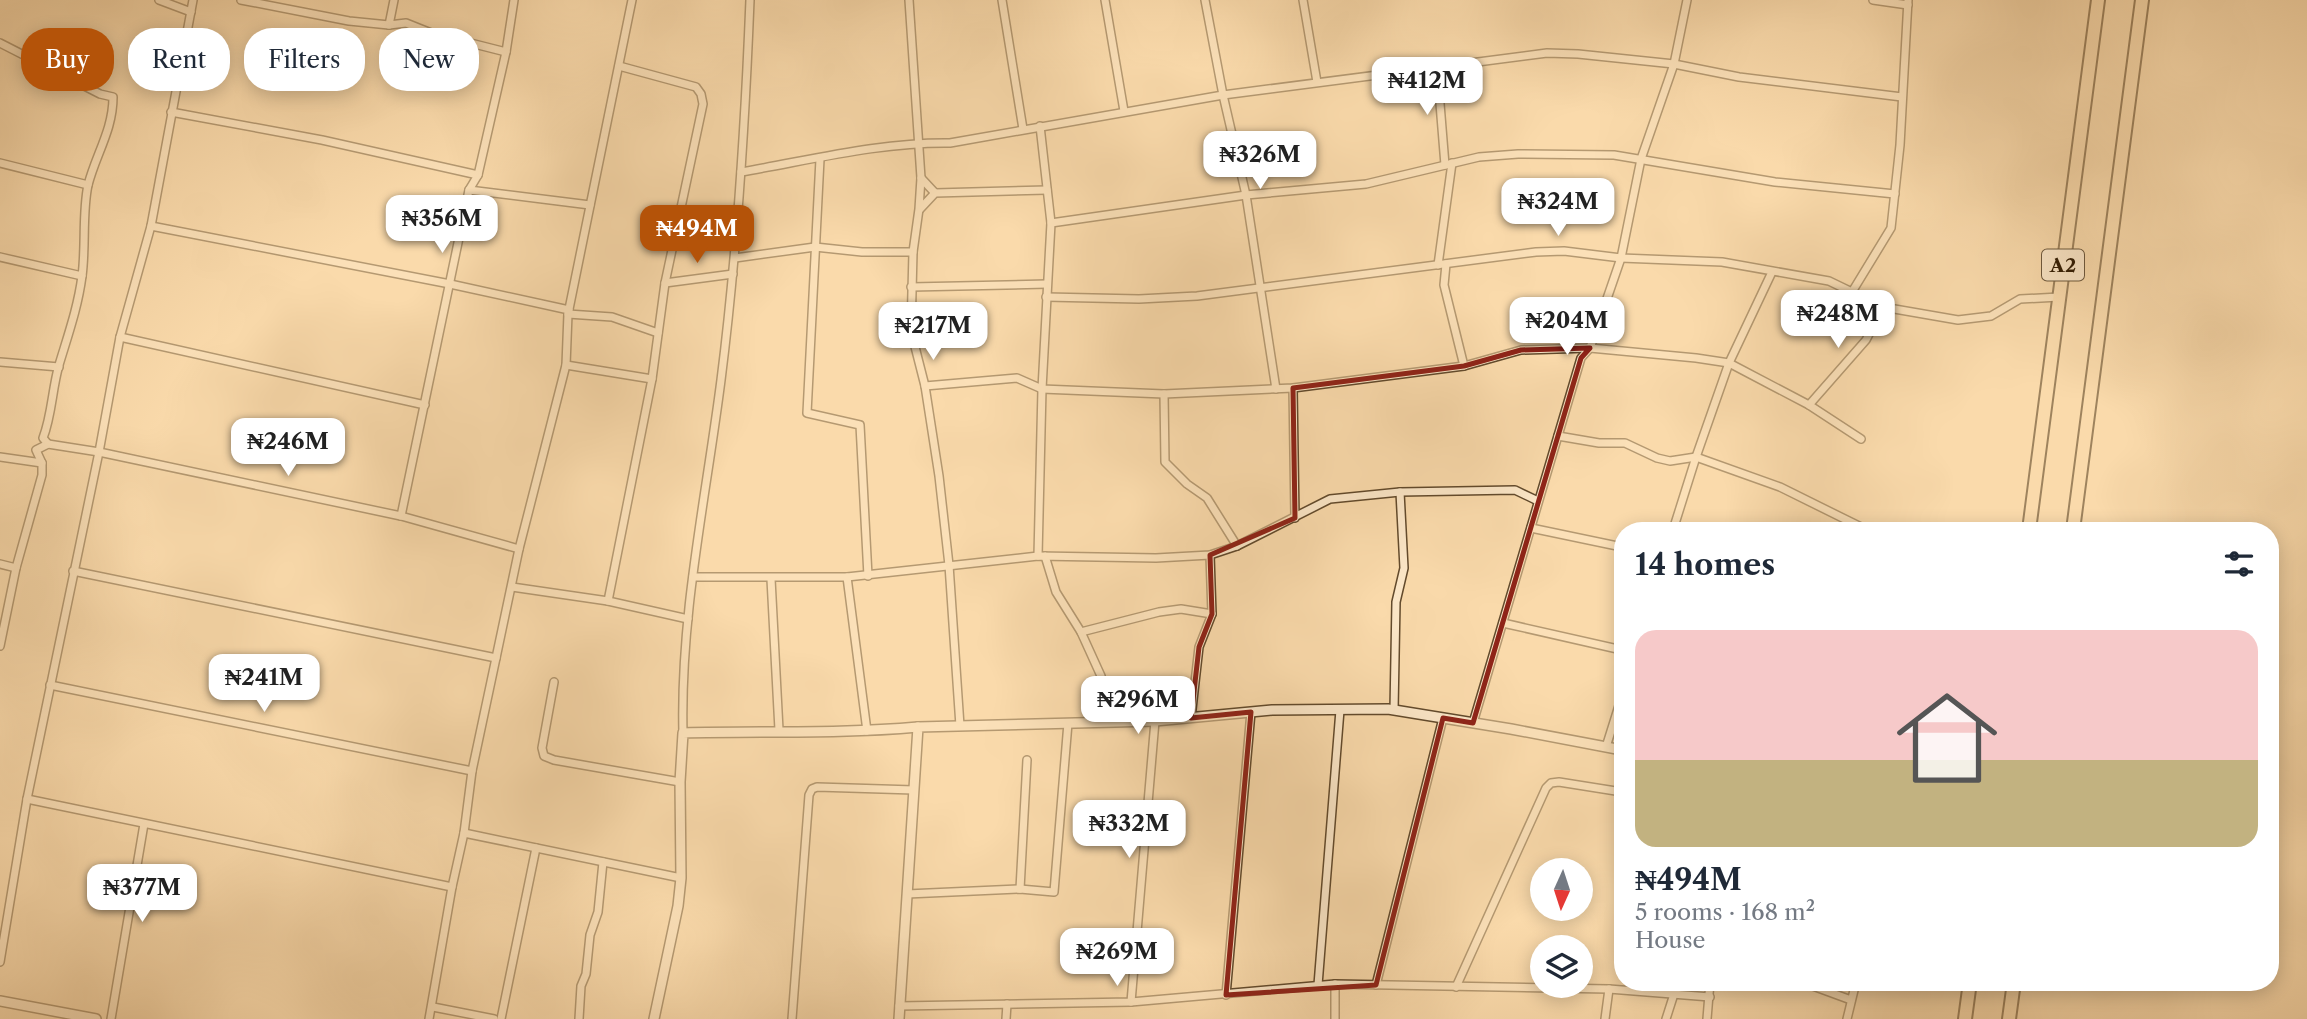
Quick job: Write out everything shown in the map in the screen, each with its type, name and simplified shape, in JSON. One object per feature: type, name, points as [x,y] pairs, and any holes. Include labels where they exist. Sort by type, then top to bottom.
[{"type":"highway","name":"A2","points":[[2030,522],[2098,0]]},
{"type":"highway","points":[[2135,0],[2142,0]]},
{"type":"highway","name":"A2","points":[[2074,522],[2142,0]]},
{"type":"highway","points":[[1965,1019],[1969,991]]},
{"type":"highway","points":[[2009,1019],[2013,991]]},
{"type":"street","points":[[159,0],[191,12]]},
{"type":"street","points":[[0,962],[27,799],[99,452],[120,337],[151,226],[193,0]]},
{"type":"street","points":[[241,0],[349,21],[390,25],[406,23],[431,33],[506,52]]},
{"type":"street","points":[[287,9],[289,0]]},
{"type":"street","points":[[390,25],[394,0]]},
{"type":"street","points":[[401,516],[469,190],[478,175],[506,52],[514,0]]},
{"type":"street","points":[[429,1019],[464,833],[472,771],[519,549],[566,365],[569,312],[632,0]]},
{"type":"street","points":[[654,1019],[678,906],[681,878],[683,668],[735,258],[750,0]]},
{"type":"street","points":[[909,0],[921,178],[912,252],[911,331],[925,386],[949,565],[960,726]]},
{"type":"street","points":[[1002,0],[1023,129]]},
{"type":"street","points":[[1105,0],[1124,111]]},
{"type":"street","points":[[1205,0],[1246,195],[1276,389]]},
{"type":"street","points":[[1303,0],[1317,82]]},
{"type":"street","points":[[1473,723],[1581,358],[1590,348],[1621,258],[1641,159],[1674,64],[1687,0]]},
{"type":"street","points":[[1852,292],[1891,228],[1902,97],[1908,2],[1873,0]]},
{"type":"street","points":[[0,43],[100,94],[113,97],[113,113],[107,138],[88,185],[82,276],[75,318],[59,367],[48,428],[43,438],[48,444]]},
{"type":"street","points":[[741,173],[867,149],[919,143],[950,143],[1223,95],[1547,53],[1674,64],[1739,77],[1902,97]]},
{"type":"street","points":[[608,601],[652,379],[665,283],[703,104],[701,94],[695,87],[619,66]]},
{"type":"street","points":[[1437,66],[1449,164],[1442,265],[1444,285],[1464,366]]},
{"type":"street","points":[[171,112],[322,140],[478,175]]},
{"type":"street","points":[[1040,126],[1051,223],[1042,389],[1041,556],[1056,592],[1081,632],[1101,676],[1111,721]]},
{"type":"street","points":[[1051,223],[1246,195],[1366,184],[1479,157],[1517,155],[1614,155],[1774,182],[1895,194]]},
{"type":"street","points":[[820,159],[807,413],[860,425],[868,576]]},
{"type":"street","points":[[0,163],[88,185]]},
{"type":"street","points":[[921,178],[935,193]]},
{"type":"street","points":[[469,190],[590,205]]},
{"type":"street","points":[[919,209],[935,193],[1047,190]]},
{"type":"street","points":[[151,226],[450,284],[569,312],[612,317],[658,333]]},
{"type":"street","points":[[735,258],[815,247],[862,252],[912,252]]},
{"type":"street","points":[[1046,297],[1139,299],[1197,296],[1536,252],[1564,251],[1621,258],[1722,262],[1829,281],[1883,306],[1958,320],[1991,316],[2020,299],[2059,298]]},
{"type":"street","points":[[0,257],[82,276]]},
{"type":"street","points":[[1675,522],[1729,363],[1772,272]]},
{"type":"street","points":[[665,283],[733,274]]},
{"type":"street","points":[[911,288],[1047,284]]},
{"type":"street","points":[[1809,405],[1866,340],[1883,306]]},
{"type":"street","points":[[120,337],[425,405]]},
{"type":"street","points":[[925,386],[1017,378],[1042,389],[1164,394],[1276,389],[1464,366],[1521,350],[1590,348],[1729,363],[1809,405],[1861,439]]},
{"type":"street","points":[[0,362],[59,367]]},
{"type":"street","points":[[566,365],[652,379]]},
{"type":"street","points":[[1293,388],[1295,518]]},
{"type":"street","points":[[1164,394],[1165,463],[1207,498],[1237,546]]},
{"type":"street","points":[[1558,436],[1599,443],[1625,443],[1670,461],[1696,457],[1780,487],[1851,522]]},
{"type":"street","points":[[0,646],[16,568],[42,475],[42,463],[36,450],[48,444],[99,452],[401,516],[519,549]]},
{"type":"street","points":[[0,457],[42,463]]},
{"type":"street","points":[[693,577],[847,577],[1041,556],[1156,558],[1210,555],[1237,546],[1330,499],[1400,492],[1514,490],[1538,501]]},
{"type":"street","points":[[1394,710],[1396,601],[1404,568],[1400,492]]},
{"type":"street","points":[[1531,528],[1614,545]]},
{"type":"street","points":[[1191,718],[1199,647],[1212,614],[1210,555]]},
{"type":"street","points":[[0,564],[16,568]]},
{"type":"street","points":[[73,571],[496,658]]},
{"type":"street","points":[[847,577],[867,732]]},
{"type":"street","points":[[771,579],[779,730]]},
{"type":"street","points":[[512,587],[608,601],[688,619]]},
{"type":"street","points":[[1081,632],[1159,612],[1181,609],[1212,614]]},
{"type":"street","points":[[1503,624],[1614,648]]},
{"type":"street","points":[[554,682],[542,748],[544,756],[680,782]]},
{"type":"street","points":[[50,685],[472,771]]},
{"type":"street","points":[[1318,985],[1340,710]]},
{"type":"street","points":[[684,733],[779,730],[867,732],[918,727],[1155,721],[1251,712],[1394,710],[1614,748]]},
{"type":"street","points":[[1226,995],[1251,712]]},
{"type":"street","points":[[1376,985],[1443,718]]},
{"type":"street","points":[[1131,1002],[1155,721]]},
{"type":"street","points":[[1606,747],[1614,722]]},
{"type":"street","points":[[907,894],[1020,889],[1054,892],[1068,723]]},
{"type":"street","points":[[898,1019],[918,727]]},
{"type":"street","points":[[1020,889],[1027,760]]},
{"type":"street","points":[[1455,987],[1546,788],[1551,783],[1559,782],[1614,791]]},
{"type":"street","points":[[792,1019],[809,795],[812,789],[914,790]]},
{"type":"street","points":[[27,799],[452,887]]},
{"type":"street","points":[[111,1019],[145,824]]},
{"type":"street","points":[[464,833],[681,878]]},
{"type":"street","points":[[501,1019],[536,848]]},
{"type":"street","points":[[579,1019],[581,986],[586,974],[590,935],[598,912],[603,862]]},
{"type":"street","points":[[1335,984],[1335,1019]]},
{"type":"street","points":[[899,1006],[1131,1002],[1335,984],[1614,989]]},
{"type":"street","points":[[1605,1019],[1609,989]]},
{"type":"street","points":[[1635,991],[1710,997]]},
{"type":"street","points":[[1707,1019],[1710,991]]},
{"type":"street","points":[[1826,991],[1851,1000]]},
{"type":"street","points":[[1847,1019],[1854,991]]},
{"type":"street","points":[[1665,1019],[1674,994]]},
{"type":"street","points":[[0,1001],[96,1019]]},
{"type":"street","points":[[1006,1019],[1007,1003]]},
{"type":"street","points":[[433,1007],[494,1019]]},
{"type":"highlighted area","points":[[1590,348],[1581,358],[1473,723],[1443,718],[1376,985],[1226,995],[1251,712],[1191,718],[1199,647],[1212,614],[1210,555],[1295,518],[1293,388],[1464,366],[1521,350]]}]
